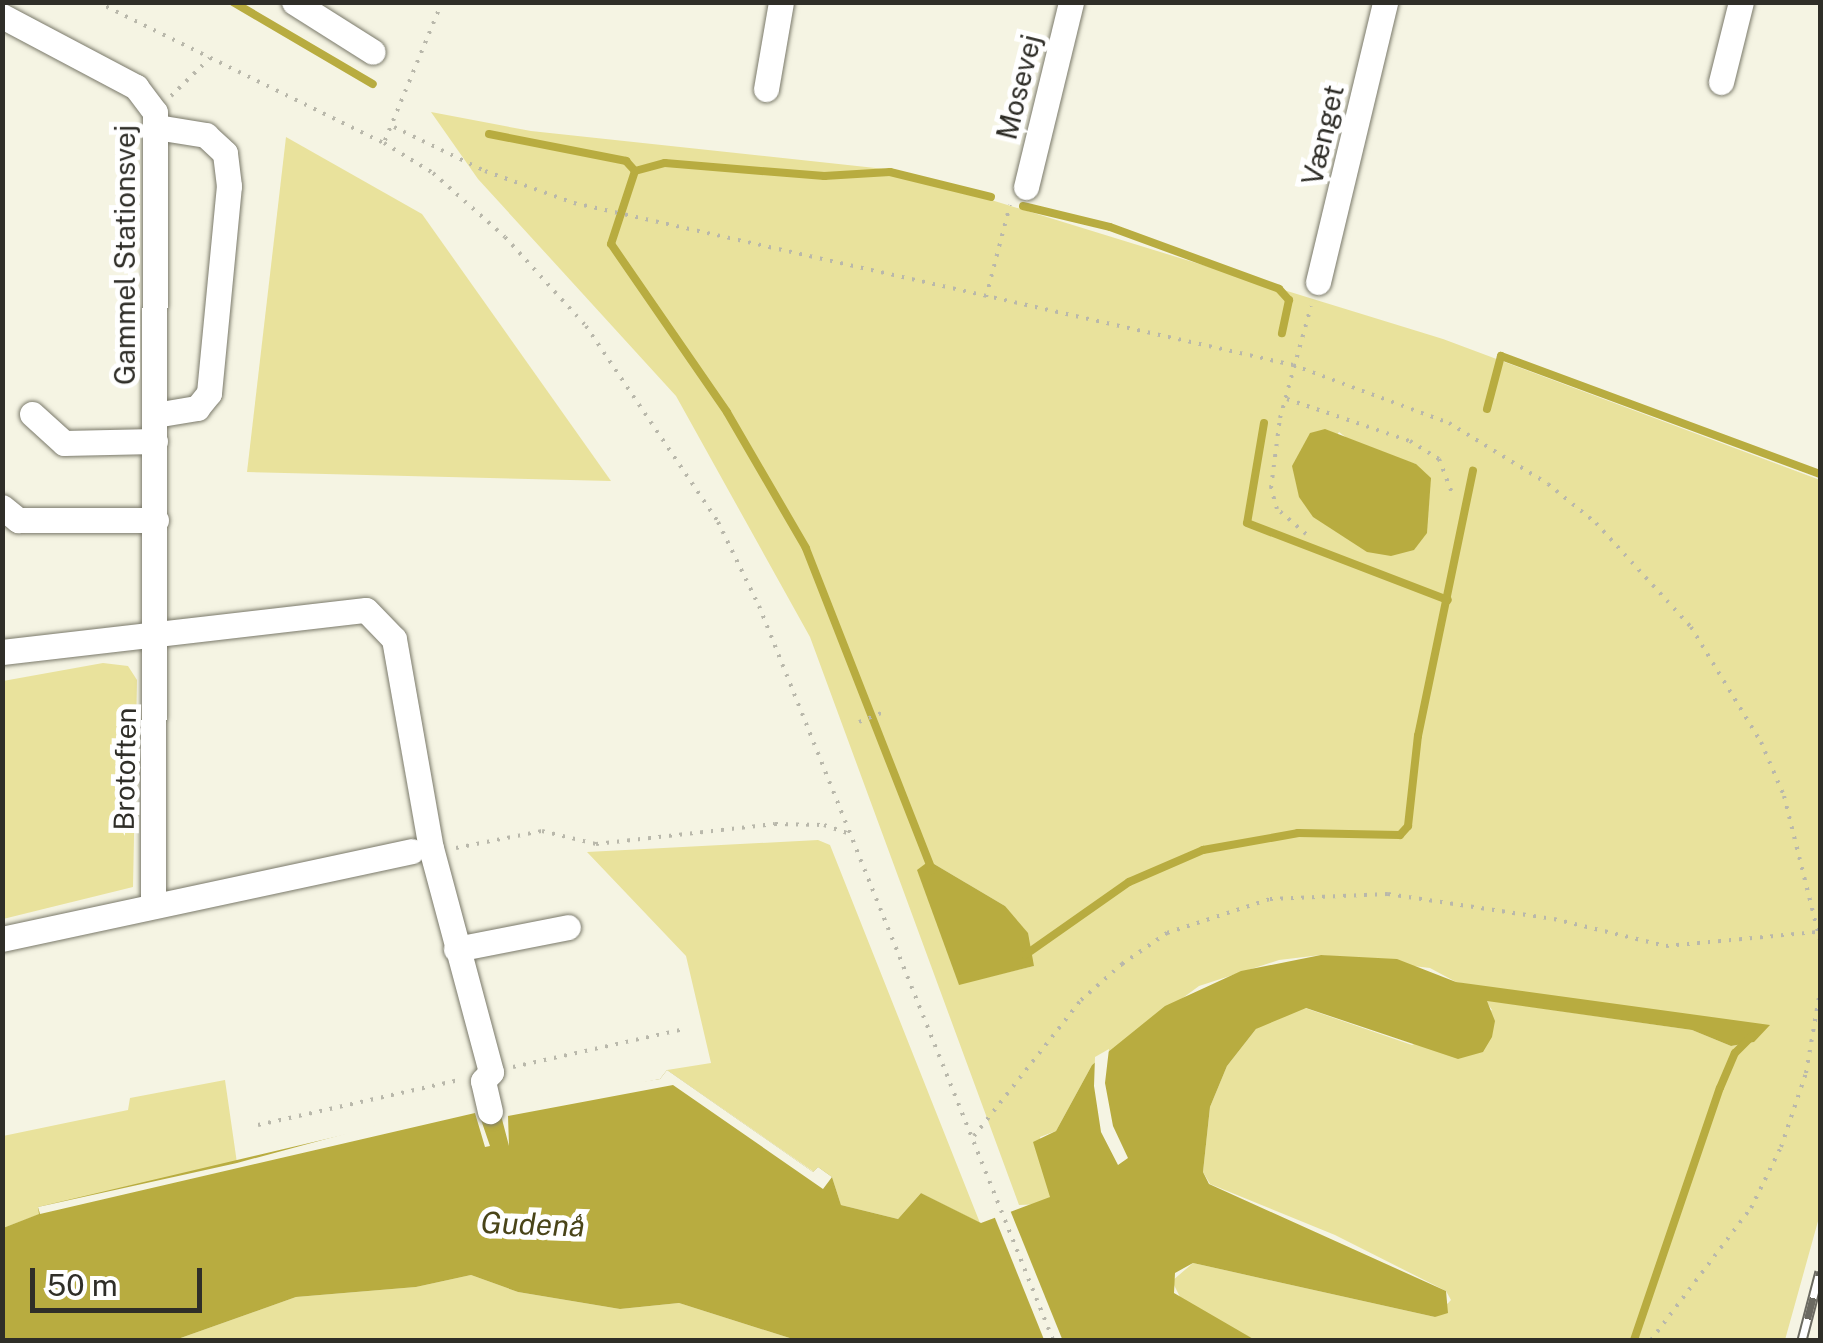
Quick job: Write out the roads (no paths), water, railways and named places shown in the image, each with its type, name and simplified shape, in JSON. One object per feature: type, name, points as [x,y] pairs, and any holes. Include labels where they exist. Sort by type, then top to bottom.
[{"type":"street","points":[[294,2],[372,52]]},
{"type":"street","points":[[766,89],[782,2]]},
{"type":"street","name":"Mosevej","points":[[1026,187],[1072,2]]},
{"type":"street","name":"Vænget","points":[[1318,282],[1386,2]]},
{"type":"street","points":[[1722,82],[1741,2]]},
{"type":"street","name":"Gammel Stationsvej","points":[[2,16],[136,88],[156,119],[157,636]]},
{"type":"street","points":[[32,414],[64,443],[155,428],[196,408],[209,393],[229,186],[225,153],[206,135],[156,119]]},
{"type":"street","points":[[2,507],[18,520],[156,520]]},
{"type":"street","points":[[2,652],[366,610],[394,639],[422,850],[487,1056],[491,1072],[483,1082],[490,1111]]},
{"type":"street","name":"Brotoften","points":[[153,903],[157,636]]},
{"type":"street","points":[[2,939],[153,903],[422,850]]},
{"type":"street","points":[[456,949],[568,927]]},
{"type":"water","points":[[1325,429],[1416,464],[1431,478],[1427,533],[1414,550],[1391,556],[1367,552],[1313,517],[1299,497],[1292,466],[1310,433]]},
{"type":"water","points":[[929,861],[1005,906],[1028,933],[1034,966],[959,985],[917,870]]},
{"type":"water","name":"Gudenå","points":[[1321,955],[1397,959],[1456,982],[1770,1025],[1754,1042],[1731,1046],[1692,1030],[1487,1001],[1495,1021],[1492,1037],[1483,1052],[1458,1059],[1306,1008],[1256,1029],[1227,1066],[1210,1107],[1203,1172],[1209,1184],[1446,1291],[1448,1313],[1435,1317],[1193,1263],[1175,1273],[1174,1293],[1255,1340],[796,1340],[679,1303],[620,1309],[518,1292],[471,1275],[416,1287],[296,1297],[175,1340],[3,1340],[3,1228],[39,1214],[38,1207],[475,1104],[483,1114],[660,1079],[667,1070],[813,1172],[818,1167],[832,1177],[841,1205],[898,1219],[921,1193],[981,1223],[1050,1197],[1033,1142],[1056,1131],[1092,1065],[1165,1006],[1241,971]]},
{"type":"waterway","points":[[233,2],[373,84]]},
{"type":"waterway","points":[[489,134],[626,161],[635,171]]},
{"type":"waterway","points":[[932,870],[806,548],[727,412],[611,244],[635,171],[665,163],[824,176],[890,172],[991,197]]},
{"type":"waterway","points":[[1023,206],[1110,227],[1279,289],[1289,300],[1282,333]]},
{"type":"waterway","points":[[1487,409],[1501,356],[1820,474]]},
{"type":"waterway","points":[[1264,423],[1247,523],[1448,600]]},
{"type":"waterway","points":[[1025,955],[1129,882],[1203,850],[1298,833],[1400,835],[1408,826],[1418,736],[1473,471]]},
{"type":"waterway","points":[[1634,1340],[1720,1088],[1735,1053],[1751,1037]]},
{"type":"railway","points":[[1802,1340],[1820,1271]]}]
